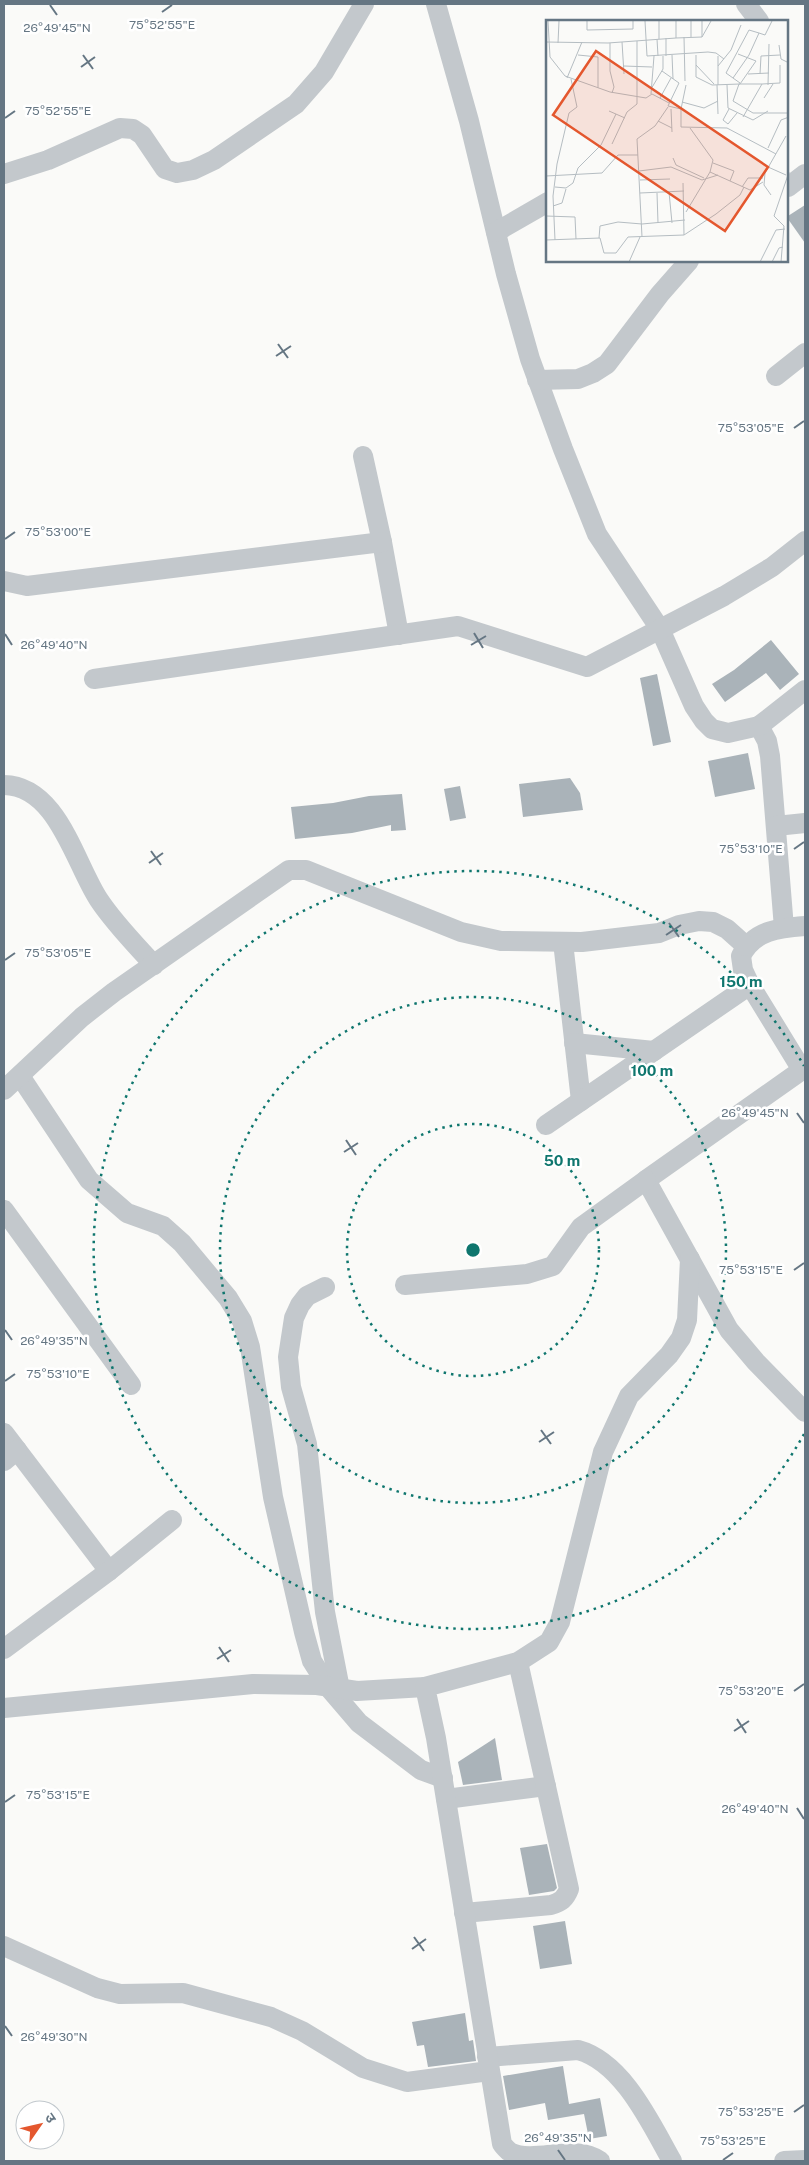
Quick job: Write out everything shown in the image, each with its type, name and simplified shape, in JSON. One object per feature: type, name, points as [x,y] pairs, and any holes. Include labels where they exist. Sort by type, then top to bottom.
[{"type":"street","points":[[4,174],[48,160],[120,128],[133,129],[142,135],[165,169],[177,173],[193,170],[214,160],[296,104],[324,72],[364,4]]},
{"type":"street","points":[[436,4],[469,121],[522,331],[537,380],[597,534],[660,629],[694,706],[712,729],[728,733],[759,726],[802,695]]},
{"type":"street","points":[[746,4],[757,20]]},
{"type":"street","points":[[789,186],[805,174]]},
{"type":"street","points":[[496,232],[546,203]]},
{"type":"street","points":[[537,380],[578,379],[594,374],[607,364],[660,294],[688,262]]},
{"type":"street","points":[[776,376],[805,353]]},
{"type":"street","points":[[363,456],[382,542],[399,635]]},
{"type":"street","points":[[4,581],[27,586],[382,542]]},
{"type":"street","points":[[94,679],[458,626],[587,667],[724,596],[772,568],[805,542]]},
{"type":"street","points":[[759,726],[767,741],[770,756],[784,928]]},
{"type":"street","points":[[4,785],[11,785],[31,793],[51,811],[71,845],[84,876],[100,901],[118,926],[154,964]]},
{"type":"street","points":[[776,826],[805,823]]},
{"type":"street","points":[[4,1090],[82,1017],[154,964],[289,870],[306,870],[461,932],[502,941],[582,942],[659,933],[699,920],[713,922],[727,929],[746,946]]},
{"type":"street","points":[[405,1285],[526,1274],[553,1266],[581,1227],[803,1069],[750,984],[743,970],[741,956],[752,939],[784,928],[805,926]]},
{"type":"street","points":[[563,942],[581,1101]]},
{"type":"street","points":[[546,1125],[750,984]]},
{"type":"street","points":[[574,1043],[654,1051]]},
{"type":"street","points":[[20,1076],[89,1180],[128,1212],[163,1226],[182,1244],[228,1298],[242,1321],[250,1347],[273,1497],[312,1661],[359,1723],[421,1770],[443,1778]]},
{"type":"street","points":[[646,1180],[729,1330],[756,1362],[805,1412]]},
{"type":"street","points":[[4,1210],[131,1385]]},
{"type":"street","points":[[4,1708],[253,1684],[317,1685],[356,1691],[425,1687],[518,1662],[549,1642],[560,1622],[603,1452],[630,1396],[669,1355],[681,1338],[687,1320],[690,1259]]},
{"type":"street","points":[[325,1287],[307,1296],[300,1305],[294,1318],[288,1357],[291,1387],[307,1444],[334,1688]]},
{"type":"street","points":[[4,1433],[10,1455],[108,1571]]},
{"type":"street","points":[[4,1649],[172,1520]]},
{"type":"street","points":[[464,1913],[551,1905],[560,1902],[566,1897],[569,1889],[518,1662]]},
{"type":"street","points":[[425,1687],[443,1778],[502,2144],[510,2152],[524,2155],[571,2153],[591,2155],[600,2161]]},
{"type":"street","points":[[446,1799],[546,1786]]},
{"type":"street","points":[[4,1946],[97,1988],[120,1994],[183,1993],[271,2017],[302,2031],[363,2068],[407,2082],[488,2064],[578,2050],[591,2053],[630,2090],[642,2106],[672,2161]]},
{"type":"street","points":[[784,2161],[805,2160]]},
{"type":"building","points":[[805,205],[805,243],[789,220],[789,215]]},
{"type":"building","points":[[771,640],[799,674],[780,690],[766,673],[725,702],[712,684],[734,670]]},
{"type":"building","points":[[657,674],[671,742],[653,746],[640,678]]},
{"type":"building","points":[[748,753],[755,789],[715,797],[708,761]]},
{"type":"building","points":[[570,778],[580,793],[583,810],[523,817],[519,784]]},
{"type":"building","points":[[460,786],[466,818],[450,821],[444,789]]},
{"type":"building","points":[[402,794],[406,830],[391,831],[391,825],[352,833],[295,839],[291,807],[333,803],[369,796]]},
{"type":"building","points":[[495,1738],[502,1780],[463,1785],[458,1762]]},
{"type":"building","points":[[547,1844],[557,1888],[554,1891],[529,1895],[520,1848]]},
{"type":"building","points":[[565,1921],[572,1964],[540,1969],[533,1926]]},
{"type":"building","points":[[465,2013],[469,2041],[473,2040],[476,2061],[428,2067],[424,2045],[417,2046],[412,2022]]},
{"type":"building","points":[[563,2066],[569,2104],[600,2098],[607,2136],[589,2139],[584,2114],[548,2120],[545,2103],[509,2110],[503,2076]]}]
